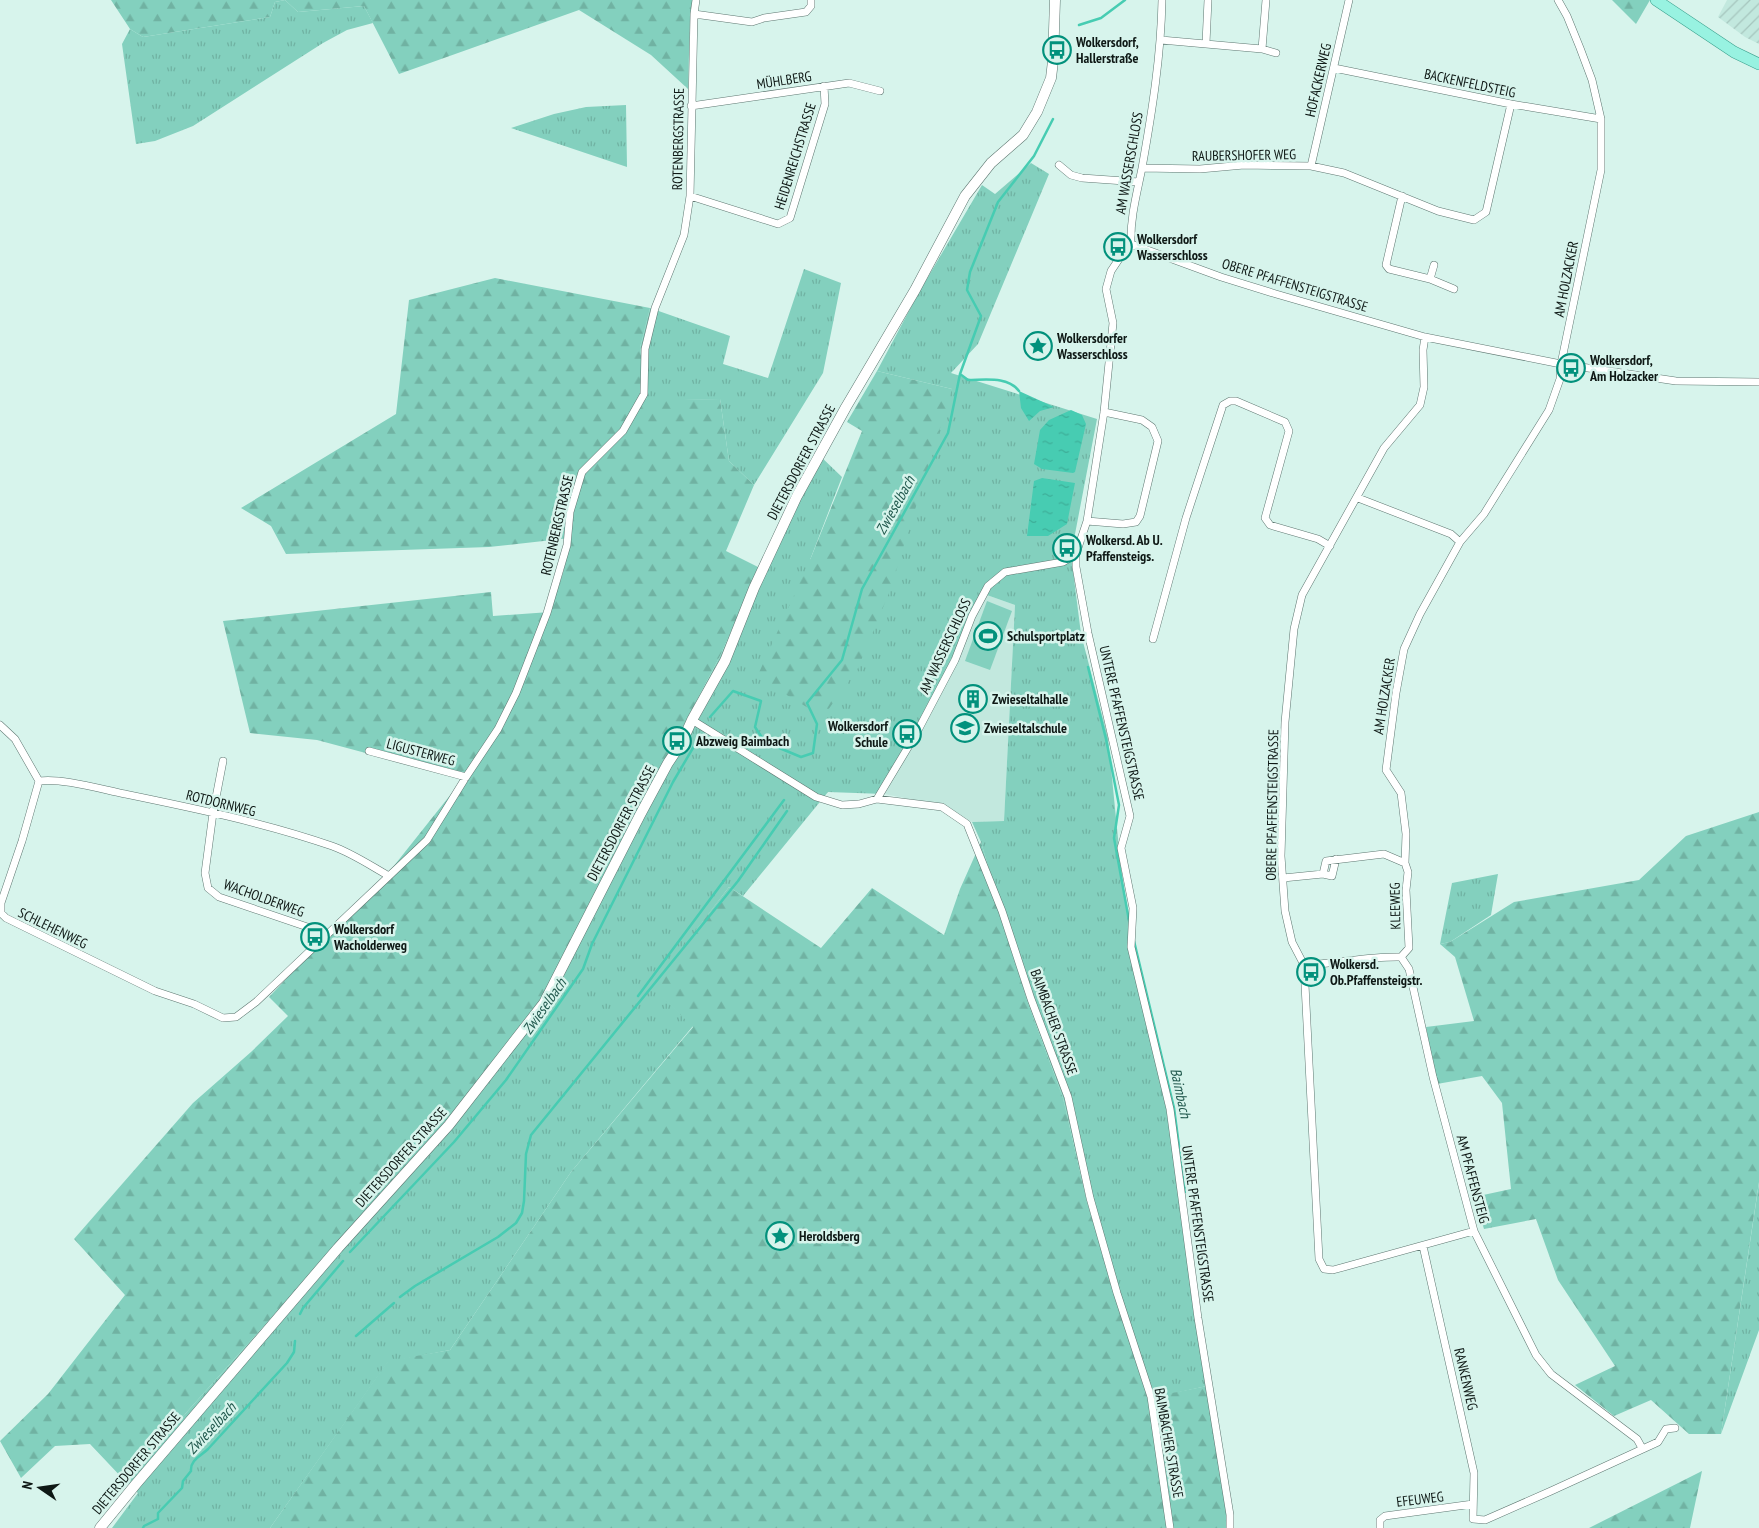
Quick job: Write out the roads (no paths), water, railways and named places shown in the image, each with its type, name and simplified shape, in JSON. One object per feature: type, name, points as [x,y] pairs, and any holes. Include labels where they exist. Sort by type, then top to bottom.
[{"type":"main road","points":[[1656,0],[1734,52],[1759,64]]},
{"type":"street","name":"ROTENBERGSTRASSE","points":[[223,1018],[236,1017],[256,1002],[427,840],[498,730],[516,693],[547,613],[568,545],[570,512],[582,472],[623,431],[644,394],[645,349],[653,316],[684,235],[690,196],[691,106],[696,0]]},
{"type":"street","points":[[694,14],[752,22],[764,18],[806,12],[811,6],[810,0]]},
{"type":"street","name":"DIETERSDORFER STRASSE","points":[[100,1528],[142,1476],[338,1248],[449,1125],[544,1003],[640,815],[725,661],[754,588],[797,496],[846,407],[915,290],[965,196],[991,163],[1024,135],[1037,112],[1050,78],[1053,61],[1055,0]]},
{"type":"street","name":"AM WASSERSCHLOSS","points":[[1131,244],[1130,226],[1142,168],[1161,40],[1162,0]]},
{"type":"street","points":[[1206,43],[1208,0]]},
{"type":"street","points":[[1262,49],[1266,0]]},
{"type":"street","name":"HOFACKERWEG","points":[[1311,166],[1349,0]]},
{"type":"street","name":"AM HOLZACKER","points":[[1405,862],[1406,834],[1401,793],[1386,770],[1404,649],[1420,614],[1460,542],[1484,514],[1548,410],[1560,379],[1561,364],[1601,170],[1601,119],[1587,65],[1567,16],[1558,0]]},
{"type":"street","points":[[1161,40],[1262,49],[1276,53]]},
{"type":"street","name":"BACKENFELDSTEIG","points":[[1334,68],[1511,104],[1601,119]]},
{"type":"street","name":"MÜHLBERG","points":[[691,106],[849,83],[880,91]]},
{"type":"street","name":"HEIDENREICHSTRASSE","points":[[690,196],[778,224],[790,218],[825,104],[824,86]]},
{"type":"street","name":"RAUBERSHOFER WEG","points":[[1142,168],[1200,169],[1244,165],[1311,166],[1353,176],[1438,211],[1474,220],[1486,212],[1511,104]]},
{"type":"street","points":[[1060,164],[1071,175],[1082,178],[1139,182]]},
{"type":"street","points":[[1402,196],[1386,265],[1389,269],[1430,279],[1454,289]]},
{"type":"street","points":[[1076,554],[1087,521],[1104,412],[1113,322],[1106,289],[1111,271],[1124,250],[1131,244]]},
{"type":"street","name":"OBERE PFAFFENSTEIGSTRASSE","points":[[1131,244],[1221,277],[1425,337],[1561,364],[1676,381],[1759,382]]},
{"type":"street","points":[[1430,279],[1434,265]]},
{"type":"street","name":"OBERE PFAFFENSTEIGSTRASSE","points":[[1425,337],[1423,350],[1424,387],[1420,405],[1384,448],[1358,498],[1302,595],[1294,629],[1285,722],[1281,856],[1285,911],[1292,942],[1304,965],[1319,1259],[1324,1269],[1333,1270],[1474,1231]]},
{"type":"street","points":[[1153,639],[1190,508],[1223,406],[1230,401],[1236,401],[1285,422],[1289,431],[1265,518],[1270,525],[1318,539],[1330,546]]},
{"type":"street","points":[[1087,521],[1123,524],[1136,522],[1140,516],[1158,441],[1152,427],[1142,420],[1104,412]]},
{"type":"street","points":[[1358,498],[1451,534],[1460,542]]},
{"type":"street","name":"AM WASSERSCHLOSS","points":[[877,799],[916,734],[948,674],[972,616],[988,586],[1005,572],[1063,562],[1076,554]]},
{"type":"street","name":"UNTERE PFAFFENSTEIGSTRASSE","points":[[1076,554],[1076,567],[1088,633],[1130,816],[1121,848],[1133,908],[1131,947],[1170,1109],[1198,1318],[1230,1515],[1230,1528]]},
{"type":"street","name":"BAIMBACHER STRASSE","points":[[692,720],[816,797],[842,805],[859,804],[877,799],[942,807],[967,824],[1002,911],[1031,999],[1068,1097],[1090,1198],[1117,1294],[1151,1397],[1170,1528]]},
{"type":"street","points":[[0,726],[15,739],[39,780]]},
{"type":"street","name":"LIGUSTERWEG","points":[[370,751],[466,777]]},
{"type":"street","points":[[212,813],[222,761]]},
{"type":"street","name":"ROTDORNWEG","points":[[39,780],[90,787],[212,813],[333,847],[389,876]]},
{"type":"street","name":"SCHLEHENWEG","points":[[39,780],[22,841],[1,903],[1,913],[6,918],[154,991],[194,1004],[223,1018]]},
{"type":"street","name":"WACHOLDERWEG","points":[[212,813],[204,873],[208,888],[219,897],[328,934]]},
{"type":"street","name":"KLEEWEG","points":[[1283,878],[1323,874],[1326,861],[1336,859],[1384,854],[1405,862],[1408,872],[1406,890],[1409,948],[1401,957]]},
{"type":"street","points":[[1304,965],[1328,964],[1387,956],[1401,957]]},
{"type":"street","name":"AM PFAFFENSTEIG","points":[[1401,957],[1409,969],[1433,1076],[1474,1231],[1536,1355],[1551,1374],[1637,1439],[1642,1448]]},
{"type":"street","name":"RANKENWEG","points":[[1424,1246],[1474,1473],[1473,1519],[1485,1520],[1552,1491],[1642,1448]]},
{"type":"street","points":[[1642,1448],[1658,1442],[1666,1429],[1676,1428]]},
{"type":"street","name":"EFEUWEG","points":[[1380,1528],[1380,1520],[1385,1516],[1473,1504]]},
{"type":"water","points":[[1019,391],[1054,407],[1040,411],[1029,421],[1021,408]]},
{"type":"water","points":[[1071,410],[1082,415],[1086,424],[1075,472],[1042,469],[1034,464],[1040,430],[1049,420]]},
{"type":"water","points":[[1042,478],[1075,483],[1067,524],[1048,536],[1027,536],[1034,481]]},
{"type":"waterway","name":"Zwieselbach","points":[[1079,25],[1101,18],[1125,0]]},
{"type":"waterway","name":"Zwieselbach","points":[[710,717],[733,691],[761,701],[755,727],[765,742],[801,757],[813,753],[817,724],[807,703],[842,660],[862,589],[948,433],[960,374],[981,316],[967,290],[970,272],[998,202],[1034,156],[1053,119]]},
{"type":"waterway","name":"Baimbach","points":[[960,374],[968,380],[1003,381],[1014,386],[1019,391]]},
{"type":"waterway","name":"Baimbach","points":[[1088,667],[1106,739],[1119,805],[1114,838],[1130,926]]},
{"type":"waterway","name":"Zwieselbach","points":[[350,1252],[454,1142],[506,1080],[583,969],[592,944],[673,782],[700,736]]},
{"type":"waterway","points":[[638,996],[784,800]]},
{"type":"waterway","points":[[400,1297],[415,1286],[498,1237],[516,1223],[522,1213],[526,1154],[531,1135],[738,881],[787,811]]},
{"type":"waterway","name":"Baimbach","points":[[1134,941],[1174,1108],[1185,1192]]},
{"type":"waterway","name":"Zwieselbach","points":[[300,1314],[343,1261]]},
{"type":"waterway","points":[[356,1336],[394,1303]]},
{"type":"waterway","name":"Zwieselbach","points":[[143,1528],[158,1519],[158,1513],[182,1488],[183,1481],[191,1471],[194,1461],[208,1449],[287,1363],[294,1352],[295,1341]]},
{"type":"place","name":"Wolkersdorf, Hallerstraße","points":[[1057,50]]},
{"type":"place","name":"Wolkersdorf Wasserschloss","points":[[1118,247]]},
{"type":"place","name":"Wolkersdorfer Wasserschloss","points":[[1038,346]]},
{"type":"place","name":"Wolkersdorf, Am Holzacker","points":[[1571,368]]},
{"type":"place","name":"Wolkersd. Ab U. Pfaffensteigs.","points":[[1067,548]]},
{"type":"place","name":"Schulsportplatz","points":[[988,636]]},
{"type":"place","name":"Zwieseltalhalle","points":[[973,699]]},
{"type":"place","name":"Zwieseltalschule","points":[[965,728]]},
{"type":"place","name":"Wolkersdorf Schule","points":[[907,734]]},
{"type":"place","name":"Abzweig Baimbach","points":[[677,741]]},
{"type":"place","name":"Wolkersdorf Wacholderweg","points":[[315,937]]},
{"type":"place","name":"Wolkersd. Ob.Pfaffensteigstr.","points":[[1311,972]]},
{"type":"place","name":"Heroldsberg","points":[[780,1236]]}]
